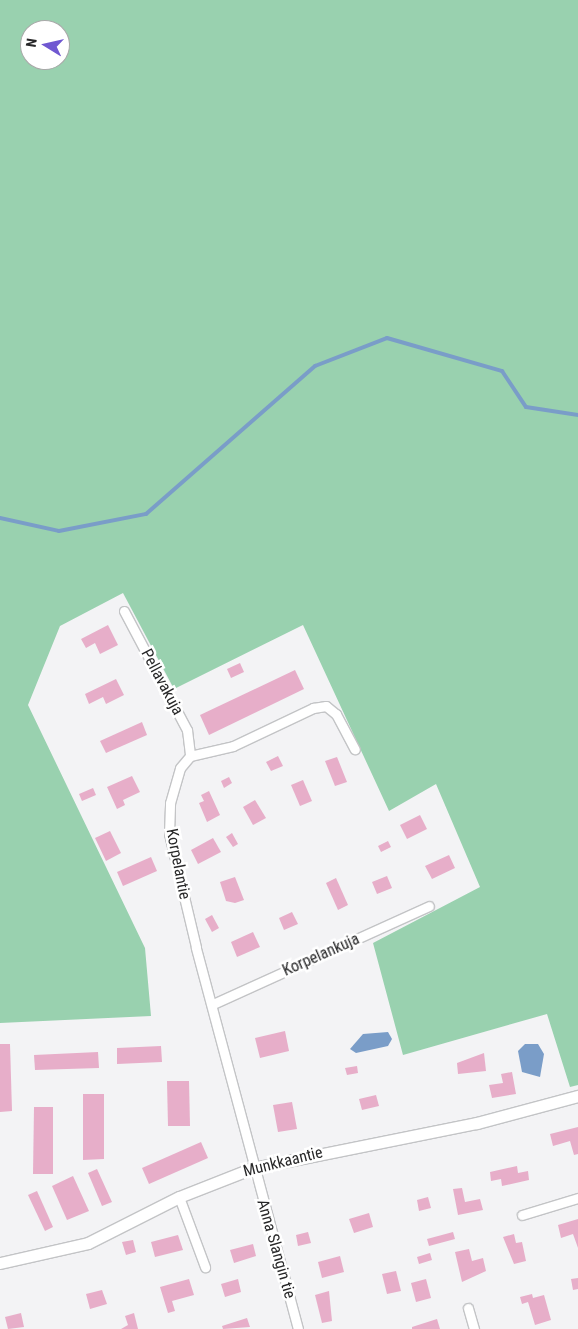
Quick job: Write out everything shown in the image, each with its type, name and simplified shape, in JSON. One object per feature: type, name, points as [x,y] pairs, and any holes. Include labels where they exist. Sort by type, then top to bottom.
[{"type":"street","name":"Pellavakuja","points":[[124,611],[187,730],[190,756]]},
{"type":"street","points":[[190,756],[233,746],[326,706],[336,714],[355,749]]},
{"type":"street","name":"Korpelantie","points":[[190,756],[177,777],[169,834],[253,1168]]},
{"type":"street","name":"Korpelankuja","points":[[213,1004],[429,906]]},
{"type":"street","name":"Munkkaantie","points":[[0,1263],[88,1243],[179,1197],[253,1168],[477,1123],[578,1096]]},
{"type":"street","name":"Anna Slangin tie","points":[[253,1168],[298,1329]]},
{"type":"street","points":[[179,1197],[205,1267]]},
{"type":"street","points":[[522,1215],[578,1198]]},
{"type":"street","points":[[468,1308],[474,1329]]},
{"type":"green space","points":[[0,0],[578,0],[578,1085],[570,1087],[547,1014],[403,1055],[373,943],[480,887],[436,784],[389,811],[303,625],[174,689],[123,593],[60,626],[28,705],[145,948],[151,1016],[0,1023]]},
{"type":"water","points":[[388,1032],[392,1039],[388,1046],[356,1053],[350,1049],[363,1034]]},
{"type":"water","points":[[525,1044],[538,1044],[544,1054],[540,1077],[522,1072],[518,1051]]},
{"type":"building","points":[[108,625],[118,645],[100,654],[95,643],[86,648],[81,639]]},
{"type":"building","points":[[240,663],[244,672],[231,678],[227,669]]},
{"type":"building","points":[[295,670],[304,689],[209,735],[200,715]]},
{"type":"building","points":[[116,679],[124,695],[106,704],[103,697],[89,704],[85,694]]},
{"type":"building","points":[[142,722],[147,735],[106,753],[100,741]]},
{"type":"building","points":[[278,756],[283,766],[271,771],[266,762]]},
{"type":"building","points":[[337,757],[347,782],[335,786],[325,761]]},
{"type":"building","points":[[132,776],[140,792],[123,800],[125,805],[117,809],[107,787]]},
{"type":"building","points":[[229,777],[232,783],[224,788],[221,781]]},
{"type":"building","points":[[303,780],[312,801],[300,806],[291,785]]},
{"type":"building","points":[[93,788],[96,795],[82,801],[79,794]]},
{"type":"building","points":[[209,791],[220,815],[207,822],[199,803],[204,801],[201,795]]},
{"type":"building","points":[[255,800],[266,818],[253,825],[243,807]]},
{"type":"building","points":[[420,815],[427,829],[407,839],[400,825]]},
{"type":"building","points":[[110,831],[121,853],[106,861],[95,838]]},
{"type":"building","points":[[232,833],[238,844],[233,847],[226,837]]},
{"type":"building","points":[[213,838],[221,852],[198,864],[191,850]]},
{"type":"building","points":[[388,841],[391,847],[381,852],[378,846]]},
{"type":"building","points":[[449,855],[455,868],[432,879],[425,866]]},
{"type":"building","points":[[151,857],[157,871],[123,886],[117,872]]},
{"type":"building","points":[[387,876],[392,888],[377,894],[372,882]]},
{"type":"building","points":[[235,877],[244,900],[235,903],[226,901],[220,882]]},
{"type":"building","points":[[336,878],[348,905],[338,910],[326,883]]},
{"type":"building","points":[[292,912],[298,924],[284,930],[279,918]]},
{"type":"building","points":[[212,915],[219,928],[212,932],[205,919]]},
{"type":"building","points":[[253,932],[260,947],[237,957],[231,942]]},
{"type":"building","points":[[285,1031],[289,1051],[260,1058],[255,1038]]},
{"type":"building","points":[[0,1044],[10,1044],[12,1111],[0,1112]]},
{"type":"building","points":[[161,1046],[162,1062],[117,1064],[117,1048]]},
{"type":"building","points":[[98,1052],[99,1068],[35,1070],[34,1055]]},
{"type":"building","points":[[484,1053],[486,1071],[458,1074],[457,1063]]},
{"type":"building","points":[[357,1066],[358,1073],[347,1075],[345,1068]]},
{"type":"building","points":[[512,1072],[516,1094],[492,1098],[489,1085],[503,1083],[501,1074]]},
{"type":"building","points":[[167,1081],[189,1081],[190,1126],[168,1126]]},
{"type":"building","points":[[83,1094],[104,1094],[104,1159],[83,1160]]},
{"type":"building","points":[[376,1095],[379,1106],[362,1110],[359,1099]]},
{"type":"building","points":[[292,1102],[297,1129],[278,1132],[273,1105]]},
{"type":"building","points":[[34,1107],[53,1107],[53,1174],[33,1174]]},
{"type":"building","points":[[578,1127],[578,1154],[574,1155],[570,1141],[553,1146],[550,1134]]},
{"type":"building","points":[[201,1142],[208,1158],[149,1184],[142,1168]]},
{"type":"building","points":[[517,1166],[518,1173],[528,1171],[529,1180],[502,1186],[501,1179],[491,1181],[490,1172]]},
{"type":"building","points":[[97,1169],[112,1202],[102,1206],[88,1173]]},
{"type":"building","points":[[73,1176],[89,1211],[67,1220],[52,1186]]},
{"type":"building","points":[[462,1188],[465,1202],[480,1199],[483,1210],[458,1215],[453,1189]]},
{"type":"building","points":[[37,1191],[53,1227],[45,1231],[28,1195]]},
{"type":"building","points":[[428,1197],[431,1208],[419,1211],[417,1200]]},
{"type":"building","points":[[369,1213],[373,1227],[354,1233],[349,1219]]},
{"type":"building","points":[[578,1219],[578,1248],[573,1234],[561,1238],[558,1225]]},
{"type":"building","points":[[308,1232],[311,1243],[298,1246],[296,1235]]},
{"type":"building","points":[[453,1232],[455,1239],[429,1246],[427,1239]]},
{"type":"building","points":[[514,1234],[516,1243],[522,1242],[526,1261],[514,1264],[503,1237]]},
{"type":"building","points":[[178,1235],[183,1250],[155,1257],[151,1242]]},
{"type":"building","points":[[133,1240],[136,1252],[126,1255],[122,1242]]},
{"type":"building","points":[[253,1244],[256,1256],[234,1263],[230,1250]]},
{"type":"building","points":[[469,1249],[472,1261],[483,1258],[486,1271],[462,1282],[455,1252]]},
{"type":"building","points":[[430,1253],[432,1260],[419,1264],[417,1257]]},
{"type":"building","points":[[340,1256],[344,1272],[322,1278],[318,1262]]},
{"type":"building","points":[[396,1271],[401,1291],[387,1294],[382,1274]]},
{"type":"building","points":[[578,1278],[578,1289],[573,1290],[571,1279]]},
{"type":"building","points":[[189,1279],[194,1295],[172,1301],[175,1311],[168,1313],[160,1287]]},
{"type":"building","points":[[238,1279],[241,1292],[225,1297],[221,1284]]},
{"type":"building","points":[[426,1279],[431,1298],[416,1302],[411,1283]]},
{"type":"building","points":[[102,1290],[107,1304],[90,1309],[86,1294]]},
{"type":"building","points":[[329,1291],[332,1321],[322,1323],[315,1295]]},
{"type":"building","points":[[532,1294],[533,1298],[544,1295],[551,1320],[535,1325],[528,1302],[522,1304],[520,1297]]},
{"type":"building","points":[[21,1313],[24,1327],[8,1329],[5,1317]]},
{"type":"building","points":[[134,1313],[138,1329],[121,1329],[128,1325],[125,1316]]},
{"type":"building","points":[[247,1318],[250,1327],[223,1329],[222,1326]]},
{"type":"building","points":[[437,1319],[440,1329],[412,1329],[412,1327]]},
{"type":"waterway","points":[[0,518],[59,531],[146,514],[315,366],[387,338],[502,371],[526,407],[578,415]]}]
